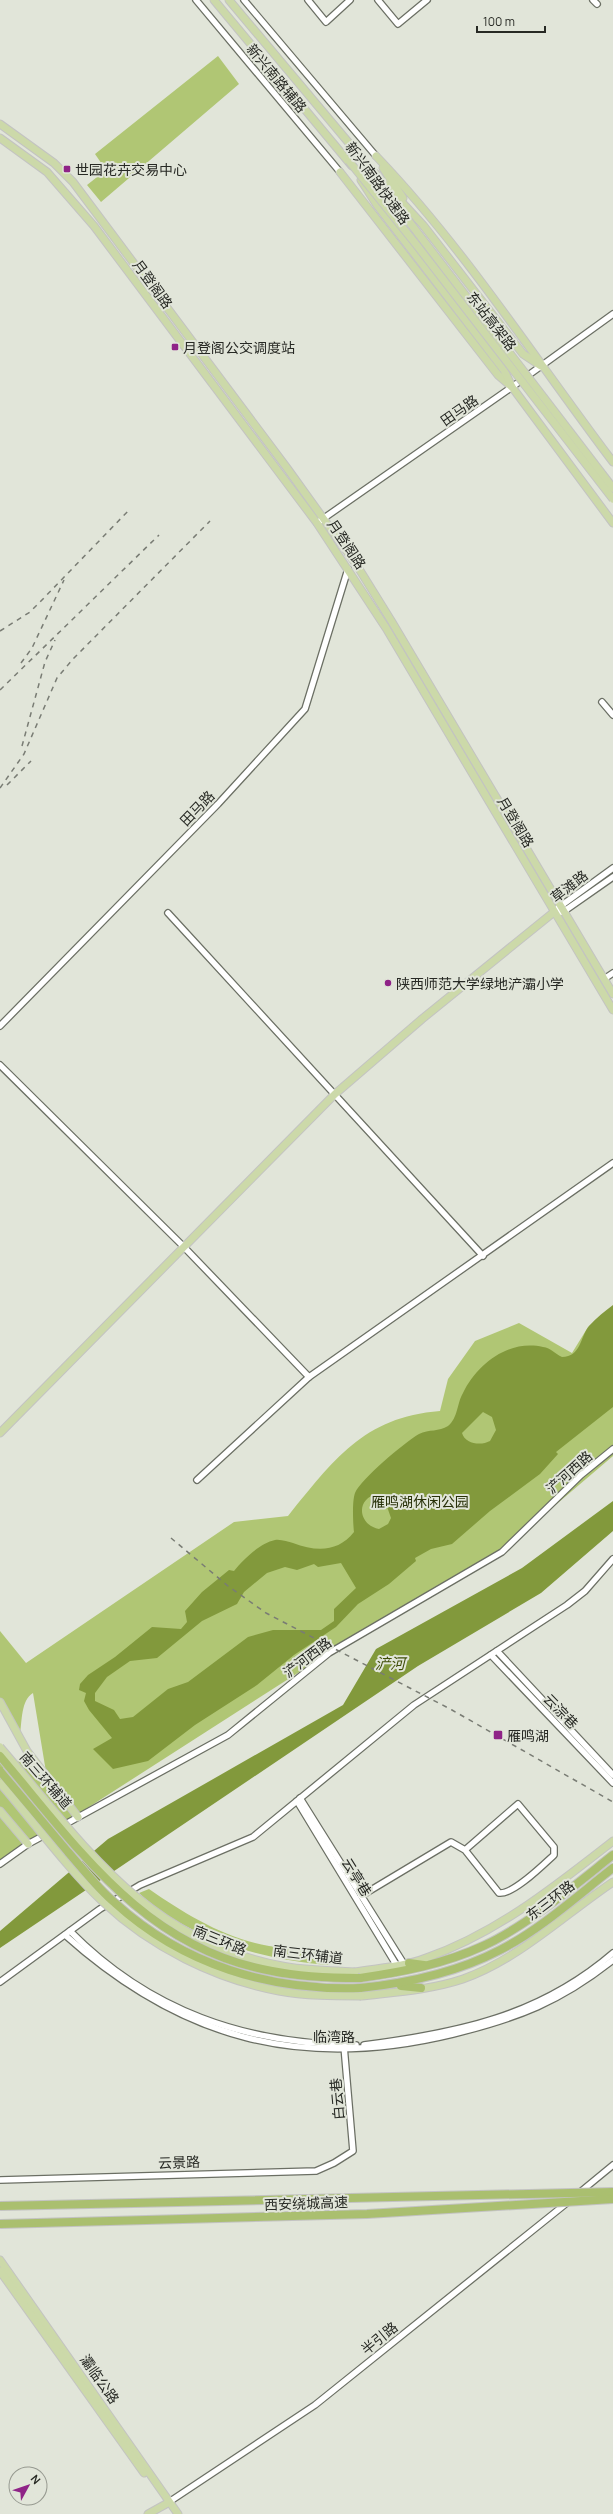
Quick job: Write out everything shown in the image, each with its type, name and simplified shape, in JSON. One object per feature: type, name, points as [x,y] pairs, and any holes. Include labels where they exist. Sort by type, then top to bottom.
[{"type":"highway","name":"南三环路","points":[[0,1756],[106,1880],[143,1913],[175,1934],[208,1952],[271,1971],[321,1978],[357,1975],[429,1965],[483,1946],[500,1936]]},
{"type":"highway","name":"南三环路","points":[[0,1771],[109,1897],[138,1923],[163,1939],[217,1966],[248,1977],[282,1985],[360,1992],[436,1975],[500,1950]]},
{"type":"highway","name":"东三环路","points":[[500,1936],[523,1922],[613,1855]]},
{"type":"highway","name":"东三环路","points":[[500,1950],[535,1928],[613,1868]]},
{"type":"highway","points":[[404,1964],[429,1965]]},
{"type":"highway","points":[[390,1985],[421,1988]]},
{"type":"highway","name":"西安绕城高速","points":[[0,2206],[613,2192]]},
{"type":"highway","name":"西安绕城高速","points":[[0,2224],[367,2214],[613,2199]]},
{"type":"main road","name":"新兴南路快速路","points":[[214,0],[349,161],[377,205],[504,370],[512,387]]},
{"type":"main road","name":"新兴南路快速路","points":[[229,0],[355,151],[423,224],[523,354],[541,366]]},
{"type":"main road","name":"月登阁路","points":[[0,124],[54,163],[73,182],[324,518],[392,622],[613,994]]},
{"type":"main road","name":"月登阁路","points":[[0,138],[47,172],[94,226],[317,523],[386,628],[613,1010]]},
{"type":"main road","name":"东站高架路","points":[[355,151],[613,488]]},
{"type":"main road","points":[[376,156],[423,224]]},
{"type":"main road","points":[[376,156],[411,194],[531,348],[541,366],[613,462]]},
{"type":"main road","name":"东站高架路","points":[[349,161],[415,243],[613,500]]},
{"type":"main road","points":[[340,172],[359,192],[377,205]]},
{"type":"main road","points":[[340,172],[498,375],[512,387],[613,523]]},
{"type":"main road","points":[[0,1433],[335,1094],[422,1019],[554,912]]},
{"type":"main road","points":[[0,1702],[27,1751],[78,1817]]},
{"type":"main road","name":"南三环辅道","points":[[0,1747],[106,1870],[147,1908],[166,1921],[230,1952],[275,1964],[357,1975],[425,1959],[479,1936],[520,1911],[613,1842]]},
{"type":"main road","points":[[0,1782],[103,1902],[170,1951],[232,1978],[280,1991],[360,1992],[421,1988],[462,1979],[510,1956],[613,1882]]},
{"type":"main road","points":[[0,1811],[28,1844]]},
{"type":"main road","name":"灞临公路","points":[[0,2260],[168,2502],[173,2514]]},
{"type":"main road","name":"灞临公路","points":[[0,2271],[178,2514]]},
{"type":"main road","name":"半引路","points":[[148,2514],[168,2502]]},
{"type":"street","name":"新兴南路辅路","points":[[196,0],[340,172]]},
{"type":"street","name":"新兴南路辅路","points":[[244,0],[376,156]]},
{"type":"street","points":[[308,0],[326,22],[350,0]]},
{"type":"street","points":[[378,0],[398,24],[426,0]]},
{"type":"street","name":"田马路","points":[[317,523],[512,387],[613,314]]},
{"type":"street","name":"田马路","points":[[0,1026],[218,804],[305,709],[348,569]]},
{"type":"street","points":[[602,702],[613,716]]},
{"type":"street","name":"草滩路","points":[[562,909],[613,868]]},
{"type":"street","name":"草滩路","points":[[554,912],[562,909],[613,877]]},
{"type":"street","points":[[168,913],[483,1256]]},
{"type":"street","points":[[604,979],[613,973]]},
{"type":"street","points":[[0,1066],[184,1246],[309,1377]]},
{"type":"street","points":[[197,1480],[309,1377],[483,1256],[613,1163]]},
{"type":"street","name":"浐河西路","points":[[0,1864],[28,1844],[228,1735],[329,1653],[502,1552],[580,1475],[613,1449]]},
{"type":"street","points":[[0,1982],[100,1909],[140,1885],[252,1837],[414,1705],[585,1591],[613,1559]]},
{"type":"street","name":"云淙巷","points":[[497,1651],[613,1775]]},
{"type":"street","name":"云淙巷","points":[[491,1655],[613,1783]]},
{"type":"street","points":[[299,1800],[404,1964]]},
{"type":"street","name":"云亭巷","points":[[299,1800],[404,1964]]},
{"type":"street","points":[[361,1896],[452,1842],[465,1850],[499,1893],[504,1894],[525,1880],[554,1855],[554,1847],[518,1804],[465,1850]]},
{"type":"street","name":"临湾路","points":[[70,1931],[89,1950],[129,1980],[184,2012],[231,2029],[263,2037],[289,2042],[344,2047],[409,2044],[512,2019],[570,1991],[613,1960]]},
{"type":"street","name":"临湾路","points":[[65,1935],[124,1983],[166,2008],[193,2021],[269,2043],[325,2050],[396,2041],[512,2014],[536,2005],[570,1985],[613,1953]]},
{"type":"street","name":"白云巷","points":[[344,2047],[353,2150]]},
{"type":"street","name":"云景路","points":[[0,2180],[316,2171],[353,2150]]},
{"type":"street","name":"半引路","points":[[168,2502],[315,2405],[613,2165]]},
{"type":"green space","points":[[218,56],[239,84],[101,202],[87,185],[106,170],[95,154]]},
{"type":"green space","name":"雁鸣湖休闲公园","points":[[613,1308],[613,1456],[505,1548],[329,1653],[0,1864],[0,1754],[46,1772],[33,1693],[29,1696],[24,1706],[20,1734],[0,1699],[0,1631],[26,1663],[234,1522],[288,1516],[336,1460],[352,1445],[370,1432],[390,1422],[413,1415],[440,1411],[448,1379],[475,1341],[519,1323],[572,1353],[588,1327]]},
{"type":"green space","points":[[149,1889],[191,1916],[236,1937],[269,1946],[327,1952],[329,1965],[278,1958],[253,1952],[203,1935],[180,1923],[139,1893]]},
{"type":"water","points":[[613,1305],[613,1407],[556,1452],[558,1454],[540,1474],[490,1511],[452,1544],[431,1549],[415,1558],[416,1561],[389,1584],[358,1604],[336,1627],[294,1655],[257,1685],[195,1725],[148,1761],[113,1769],[93,1749],[112,1738],[89,1710],[84,1701],[86,1693],[79,1690],[80,1684],[88,1675],[115,1657],[152,1627],[181,1629],[187,1622],[185,1611],[202,1592],[229,1570],[234,1571],[247,1557],[258,1548],[269,1542],[280,1540],[319,1549],[334,1547],[348,1539],[354,1532],[353,1501],[355,1493],[359,1487],[384,1461],[412,1438],[423,1432],[441,1429],[448,1426],[456,1415],[461,1397],[469,1382],[486,1364],[506,1350],[530,1345],[546,1348],[562,1357],[573,1354],[577,1350],[589,1326]],"holes":[[[483,1412],[492,1417],[496,1430],[490,1441],[478,1444],[466,1440],[462,1433]],[[378,1494],[384,1498],[391,1518],[388,1524],[379,1529],[372,1527],[363,1517],[363,1506],[371,1496]],[[341,1563],[356,1588],[334,1609],[334,1621],[321,1630],[273,1630],[248,1637],[188,1682],[168,1689],[133,1717],[120,1719],[114,1710],[95,1701],[95,1693],[107,1677],[130,1661],[157,1658],[202,1621],[237,1604],[244,1592],[267,1573],[285,1567],[297,1570],[314,1564],[318,1567]]]},
{"type":"water","name":"浐河","points":[[613,1501],[613,1531],[541,1593],[418,1666],[0,1948],[0,1931],[108,1839],[343,1705],[376,1649],[522,1568]]},
{"type":"railway","points":[[0,631],[30,612],[130,509]]},
{"type":"railway","points":[[0,788],[24,754],[57,678],[73,659],[210,521]]},
{"type":"railway","points":[[0,690],[159,535]]},
{"type":"railway","points":[[21,663],[32,648],[64,580]]},
{"type":"railway","points":[[22,746],[45,662],[55,640]]},
{"type":"railway","points":[[7,785],[31,761]]},
{"type":"railway","points":[[171,1538],[228,1586],[266,1613],[452,1710],[613,1802]]},
{"type":"place","name":"世园花卉交易中心","points":[[67,169]]},
{"type":"place","name":"月登阁公交调度站","points":[[175,347]]},
{"type":"place","name":"陕西师范大学绿地浐灞小学","points":[[388,983]]},
{"type":"place","name":"雁鸣湖","points":[[498,1735]]}]
